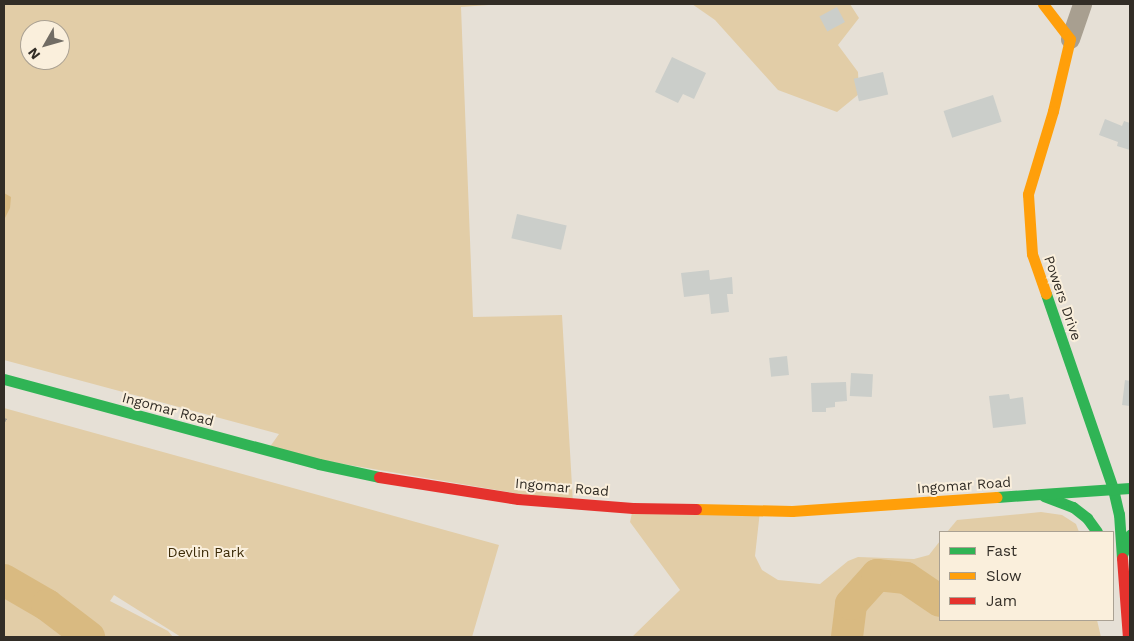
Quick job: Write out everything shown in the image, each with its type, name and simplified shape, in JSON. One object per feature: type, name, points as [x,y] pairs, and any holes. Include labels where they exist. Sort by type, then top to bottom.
[{"type":"main road","points":[[1043,4],[1070,39]]},
{"type":"main road","name":"Powers Drive","points":[[1070,39],[1053,111],[1028,194],[1032,254],[1120,514],[1128,637]]},
{"type":"main road","name":"Ingomar Road","points":[[4,380],[319,464],[404,482],[518,499],[632,508],[792,512],[1130,488]]},
{"type":"main road","points":[[1106,524],[1113,489]]},
{"type":"main road","points":[[1040,494],[1073,507],[1087,518],[1095,531]]},
{"type":"main road","points":[[1122,555],[1130,535]]},
{"type":"street","points":[[1070,39],[1082,4]]},
{"type":"path","points":[[4,419],[10,420]]},
{"type":"green space","points":[[4,4],[502,4],[461,7],[473,317],[562,315],[573,503],[267,451],[279,434],[4,360]]},
{"type":"green space","points":[[692,4],[850,4],[859,18],[838,45],[858,72],[859,94],[837,112],[778,90],[715,20]]},
{"type":"green space","name":"Devlin Park","points":[[4,408],[499,545],[472,637],[181,637],[114,595],[110,601],[168,631],[173,637],[4,637]]},
{"type":"green space","points":[[633,508],[760,511],[755,556],[762,570],[778,580],[820,584],[848,561],[858,557],[914,559],[929,555],[939,542],[939,621],[1097,621],[1101,637],[632,637],[680,590],[630,522]]},
{"type":"green space","points":[[1041,512],[1062,515],[1076,524],[1079,531],[948,531],[957,520]]},
{"type":"shaded area","points":[[4,193],[11,197],[10,208],[4,220]]},
{"type":"building","points":[[837,7],[845,22],[827,31],[819,16]]},
{"type":"building","points":[[672,57],[706,73],[694,99],[683,94],[678,103],[655,92]]},
{"type":"building","points":[[883,72],[888,94],[859,101],[854,79]]},
{"type":"building","points":[[993,95],[1002,122],[952,138],[944,111]]},
{"type":"building","points":[[1105,119],[1122,126],[1124,121],[1130,123],[1130,150],[1117,146],[1118,142],[1099,135]]},
{"type":"building","points":[[517,214],[567,225],[561,250],[511,238]]},
{"type":"building","points":[[709,270],[710,280],[732,277],[733,294],[727,294],[729,312],[711,314],[709,294],[684,297],[681,273]]},
{"type":"building","points":[[787,356],[789,375],[771,377],[769,358]]},
{"type":"building","points":[[851,373],[873,374],[872,397],[850,396]]},
{"type":"building","points":[[1125,380],[1130,381],[1130,406],[1122,405]]},
{"type":"building","points":[[846,382],[847,401],[835,402],[835,407],[826,408],[826,412],[812,412],[811,383]]},
{"type":"building","points":[[1009,394],[1010,399],[1023,397],[1026,424],[993,428],[989,396]]},
{"type":"waterway","points":[[847,637],[851,604],[877,575],[906,578],[939,600]]},
{"type":"waterway","points":[[4,580],[47,605],[89,637]]},
{"type":"traffic: fast","points":[[1046,294],[1113,489],[1119,514],[1122,558]]},
{"type":"traffic: fast","points":[[4,379],[319,464],[379,477]]},
{"type":"traffic: fast","points":[[997,497],[1130,488]]},
{"type":"traffic: fast","points":[[1044,496],[1073,507],[1087,518],[1096,531]]},
{"type":"traffic: fast","points":[[1122,555],[1130,535]]},
{"type":"traffic: slow","points":[[1043,4],[1070,39],[1053,111],[1028,194],[1032,254],[1046,294]]},
{"type":"traffic: slow","points":[[696,509],[792,511],[997,497]]},
{"type":"traffic: jam","points":[[379,477],[518,499],[633,508],[696,509]]},
{"type":"traffic: jam","points":[[1122,558],[1128,637]]}]
